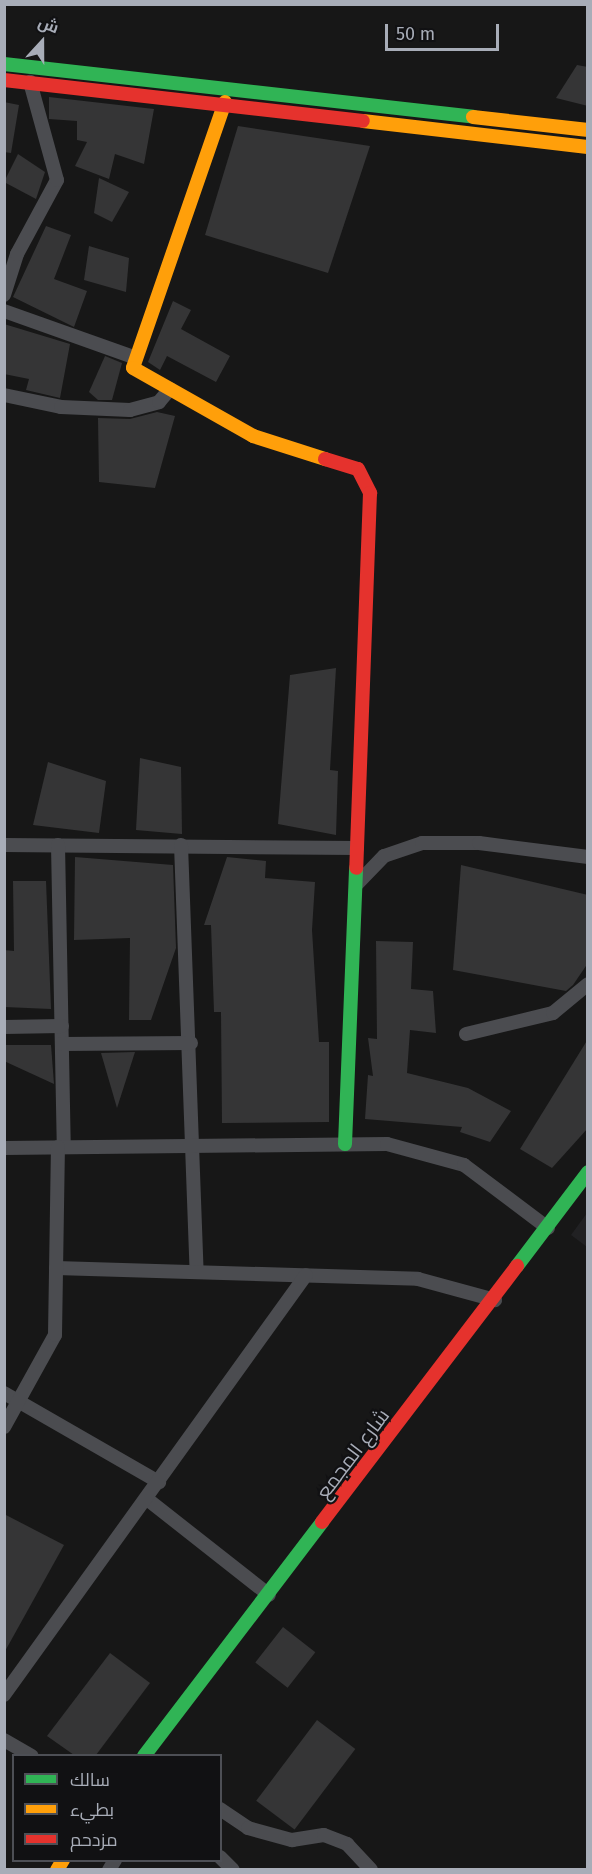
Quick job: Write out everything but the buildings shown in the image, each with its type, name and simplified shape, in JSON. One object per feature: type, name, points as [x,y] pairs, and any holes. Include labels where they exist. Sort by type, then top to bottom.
[{"type":"street","points":[[4,64],[588,130]]},
{"type":"street","points":[[4,80],[225,102],[588,147]]},
{"type":"street","points":[[4,295],[17,254],[57,180],[30,82]]},
{"type":"street","points":[[225,102],[133,368],[253,436],[358,468],[370,493],[357,884],[345,1144]]},
{"type":"street","points":[[4,311],[136,357]]},
{"type":"street","points":[[4,395],[61,406],[130,410],[159,402],[170,389]]},
{"type":"street","points":[[357,884],[384,856],[422,843],[488,844],[588,856]]},
{"type":"street","points":[[4,845],[357,848]]},
{"type":"street","points":[[4,1427],[55,1335],[62,1044],[58,845]]},
{"type":"street","points":[[181,845],[195,1146],[197,1272]]},
{"type":"street","points":[[466,1034],[554,1013],[588,984]]},
{"type":"street","points":[[4,1027],[62,1026]]},
{"type":"street","points":[[62,1044],[190,1043]]},
{"type":"street","points":[[4,1148],[387,1144],[464,1165],[548,1227]]},
{"type":"street","name":"شارع المجمع","points":[[146,1754],[495,1300],[588,1172]]},
{"type":"street","points":[[56,1268],[418,1279],[495,1300]]},
{"type":"street","points":[[4,1695],[306,1275]]},
{"type":"street","points":[[4,1393],[159,1482]]},
{"type":"street","points":[[147,1499],[269,1595]]},
{"type":"street","points":[[4,1740],[30,1754]]},
{"type":"street","points":[[222,1810],[248,1828],[292,1840],[324,1835],[347,1844],[371,1869]]},
{"type":"shaded area","points":[[587,1213],[587,1247],[571,1235]]},
{"type":"traffic: fast","points":[[4,64],[473,117]]},
{"type":"traffic: fast","points":[[345,1144],[356,868]]},
{"type":"traffic: fast","points":[[517,1266],[588,1172]]},
{"type":"traffic: fast","points":[[146,1754],[322,1522]]},
{"type":"traffic: slow","points":[[225,102],[133,368],[253,436],[325,459]]},
{"type":"traffic: slow","points":[[473,117],[588,130]]},
{"type":"traffic: slow","points":[[363,121],[588,147]]},
{"type":"traffic: slow","points":[[57,1870],[62,1862]]},
{"type":"traffic: jam","points":[[4,80],[363,121]]},
{"type":"traffic: jam","points":[[325,459],[358,469],[370,493],[356,868]]},
{"type":"traffic: jam","points":[[322,1522],[517,1266]]}]
